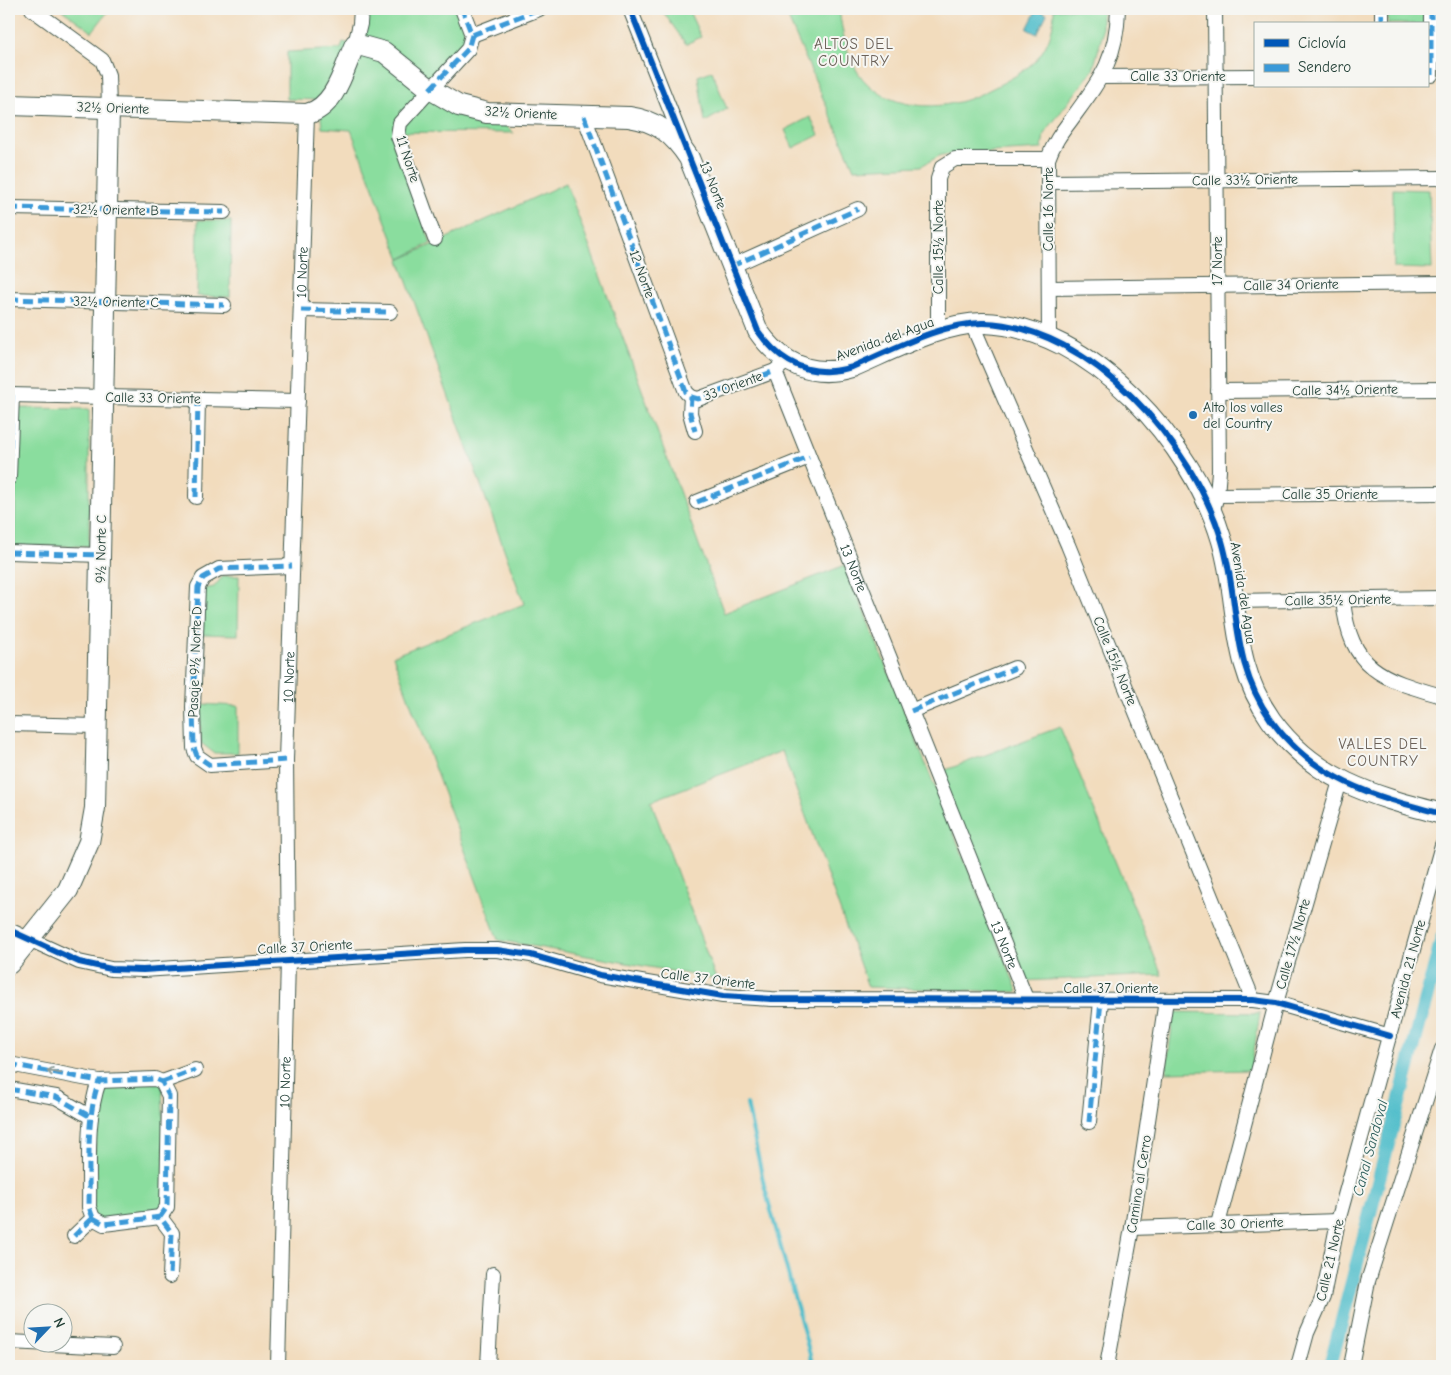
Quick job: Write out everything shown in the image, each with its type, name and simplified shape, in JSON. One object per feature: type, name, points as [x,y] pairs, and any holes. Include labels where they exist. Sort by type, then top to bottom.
[{"type":"street","points":[[32,9],[102,60],[108,74],[109,108]]},
{"type":"street","points":[[307,114],[320,108],[328,101],[355,44],[360,24],[361,9]]},
{"type":"street","points":[[462,9],[472,35],[539,9]]},
{"type":"street","name":"13 Norte","points":[[630,9],[758,330],[774,351],[781,366],[808,457],[1027,1001]]},
{"type":"street","name":"Calle 16 Norte","points":[[1049,340],[1048,159],[1052,145],[1102,76],[1115,47],[1118,9]]},
{"type":"street","name":"17 Norte","points":[[1215,9],[1218,391],[1215,504]]},
{"type":"street","points":[[1382,9],[1382,22]]},
{"type":"street","points":[[1431,9],[1434,75]]},
{"type":"street","name":"11 Norte","points":[[435,239],[398,136],[398,128],[400,122],[430,88],[468,49],[472,35]]},
{"type":"street","name":"32½ Oriente","points":[[355,44],[384,52],[430,88],[459,106],[487,113],[629,117],[646,120],[663,128],[681,145],[689,158]]},
{"type":"street","name":"Calle 33 Oriente","points":[[1102,76],[1254,76]]},
{"type":"street","name":"32½ Oriente","points":[[9,104],[307,114]]},
{"type":"street","name":"9½ Norte C","points":[[9,964],[68,890],[89,842],[95,808],[109,108]]},
{"type":"street","name":"10 Norte","points":[[278,1366],[288,960],[286,760],[307,114]]},
{"type":"street","name":"12 Norte","points":[[584,116],[686,392],[691,397],[690,413],[695,431]]},
{"type":"street","name":"Calle 15½ Norte","points":[[938,333],[938,179],[940,170],[944,164],[959,159],[1048,159]]},
{"type":"street","name":"Calle 33½ Oriente","points":[[1048,182],[1442,178]]},
{"type":"street","name":"32½ Oriente B","points":[[9,208],[224,212]]},
{"type":"street","points":[[732,266],[858,209]]},
{"type":"street","name":"Calle 34 Oriente","points":[[1049,288],[1442,283]]},
{"type":"street","name":"32½ Oriente C","points":[[9,300],[224,305]]},
{"type":"street","points":[[301,310],[390,312]]},
{"type":"street","name":"Calle 15½ Norte","points":[[972,324],[1068,545],[1253,1000]]},
{"type":"street","name":"Avenida del Agua","points":[[781,366],[815,371],[844,370],[938,333],[972,324],[1009,326],[1049,340],[1097,368],[1148,412],[1182,456],[1215,504],[1226,555],[1234,601],[1237,637],[1243,664],[1263,707],[1280,732],[1301,754],[1340,781],[1381,797],[1442,814]]},
{"type":"street","name":"33 Oriente","points":[[691,397],[698,399],[781,366]]},
{"type":"street","name":"Calle 34½ Oriente","points":[[1218,391],[1442,389]]},
{"type":"street","points":[[9,478],[10,395]]},
{"type":"street","name":"Calle 33 Oriente","points":[[10,395],[298,401]]},
{"type":"street","points":[[196,497],[198,399]]},
{"type":"street","points":[[697,502],[808,457]]},
{"type":"street","name":"Calle 35 Oriente","points":[[1215,504],[1442,493]]},
{"type":"street","points":[[9,552],[100,555]]},
{"type":"street","name":"Pasaje 9½ Norte D","points":[[286,760],[210,765],[196,756],[194,748],[193,707],[198,587],[203,578],[219,569],[292,566]]},
{"type":"street","name":"Calle 35½ Oriente","points":[[1234,601],[1442,598]]},
{"type":"street","points":[[1343,600],[1351,637],[1369,665],[1392,681],[1442,696]]},
{"type":"street","points":[[911,712],[1015,668]]},
{"type":"street","points":[[9,724],[97,726]]},
{"type":"street","name":"Calle 17½ Norte","points":[[1218,1224],[1276,1003],[1340,781]]},
{"type":"street","name":"Avenida 21 Norte","points":[[1390,1036],[1442,845]]},
{"type":"street","name":"Calle 37 Oriente","points":[[9,930],[62,956],[111,968],[143,970],[288,960],[465,950],[497,950],[552,960],[600,976],[723,996],[772,999],[1027,1001],[1253,1000],[1276,1003],[1390,1036]]},
{"type":"street","name":"Camino al Cerro","points":[[1108,1366],[1132,1228],[1166,1000]]},
{"type":"street","points":[[1090,1122],[1101,1001]]},
{"type":"street","name":"Calle 21 Norte","points":[[1298,1366],[1307,1333],[1323,1297],[1338,1221],[1390,1036]]},
{"type":"street","points":[[1351,1366],[1368,1281],[1413,1146],[1442,1049]]},
{"type":"street","points":[[9,1064],[99,1081],[155,1079],[162,1082],[169,1096],[167,1207],[160,1217],[104,1224],[93,1218],[89,1207],[91,1117],[99,1081]]},
{"type":"street","points":[[162,1082],[195,1070]]},
{"type":"street","points":[[9,1089],[56,1097],[91,1117]]},
{"type":"street","points":[[160,1217],[172,1233],[170,1276]]},
{"type":"street","points":[[74,1236],[93,1218]]},
{"type":"street","name":"Calle 30 Oriente","points":[[1132,1228],[1338,1221]]},
{"type":"street","points":[[488,1366],[493,1274]]},
{"type":"street","points":[[9,1342],[113,1347]]},
{"type":"green space","points":[[61,9],[110,9],[92,32]]},
{"type":"green space","points":[[366,9],[456,9],[467,36],[464,48],[430,81],[360,40]]},
{"type":"green space","points":[[661,9],[688,9],[701,37],[686,44]]},
{"type":"green space","points":[[784,9],[839,9],[848,51],[859,74],[879,93],[904,103],[918,105],[946,105],[964,101],[988,91],[1022,72],[1038,58],[1048,42],[1054,9],[1102,9],[1102,36],[1093,70],[1044,134],[1042,149],[941,155],[921,166],[854,169]]},
{"type":"green space","points":[[1388,9],[1424,9],[1424,22],[1388,22]]},
{"type":"green space","points":[[343,42],[364,47],[503,123],[514,133],[393,132],[431,243],[400,259],[351,130],[322,128],[319,100],[287,99],[287,52],[341,49]]},
{"type":"green space","points":[[712,71],[727,109],[705,122],[698,76]]},
{"type":"green space","points":[[810,117],[819,135],[793,148],[785,130]]},
{"type":"green space","points":[[566,183],[724,613],[845,565],[1018,992],[868,987],[782,751],[651,801],[716,979],[498,940],[393,656],[524,604],[399,260]]},
{"type":"green space","points":[[1393,189],[1429,190],[1432,269],[1394,268]]},
{"type":"green space","points":[[198,220],[231,221],[230,297],[197,296]]},
{"type":"green space","points":[[18,408],[89,409],[89,546],[14,546]]},
{"type":"green space","points":[[223,576],[239,576],[238,635],[200,634],[203,589],[214,587]]},
{"type":"green space","points":[[200,704],[238,706],[238,753],[214,753],[201,743]]},
{"type":"green space","points":[[1060,727],[1162,975],[1022,981],[935,774]]},
{"type":"green space","points":[[1174,1012],[1260,1013],[1251,1070],[1166,1072]]},
{"type":"green space","points":[[99,1081],[162,1082],[166,1210],[104,1224],[91,1214]]},
{"type":"water","points":[[1037,9],[1047,14],[1037,34],[1027,29]]},
{"type":"waterway","name":"Canal Sandoval","points":[[1330,1366],[1442,938]]},
{"type":"waterway","points":[[747,1104],[764,1185],[813,1366]]},
{"type":"marked path","points":[[430,89],[468,49],[472,35],[462,9]]},
{"type":"marked path","points":[[472,35],[539,9]]},
{"type":"marked path","points":[[1382,9],[1382,22]]},
{"type":"marked path","points":[[1431,9],[1431,75]]},
{"type":"marked path","points":[[584,116],[686,392],[691,397],[690,413],[695,431]]},
{"type":"marked path","points":[[9,208],[224,212]]},
{"type":"marked path","points":[[732,266],[858,209]]},
{"type":"marked path","points":[[9,299],[224,305]]},
{"type":"marked path","points":[[301,310],[390,312]]},
{"type":"marked path","points":[[691,397],[698,399],[775,371]]},
{"type":"marked path","points":[[9,478],[12,395]]},
{"type":"marked path","points":[[196,497],[198,399]]},
{"type":"marked path","points":[[697,502],[809,457]]},
{"type":"marked path","points":[[9,552],[100,555]]},
{"type":"marked path","points":[[286,760],[210,765],[197,756],[194,748],[193,707],[198,587],[203,578],[219,569],[292,566]]},
{"type":"marked path","points":[[911,711],[1015,668]]},
{"type":"marked path","points":[[1089,1122],[1101,1001]]},
{"type":"marked path","points":[[9,1064],[99,1081],[155,1079],[162,1082],[169,1096],[167,1207],[160,1217],[172,1233],[170,1276]]},
{"type":"marked path","points":[[162,1082],[195,1070]]},
{"type":"marked path","points":[[93,1218],[89,1207],[89,1143],[92,1112],[99,1081]]},
{"type":"marked path","points":[[9,1089],[56,1097],[91,1117]]},
{"type":"marked path","points":[[93,1218],[104,1224],[160,1217]]},
{"type":"marked path","points":[[74,1236],[93,1218]]},
{"type":"cycle path","points":[[630,9],[758,331],[767,343],[787,360],[799,366],[811,370],[837,370],[852,367],[934,332],[951,327],[984,323],[1024,329],[1062,345],[1099,368],[1133,397],[1163,431],[1188,467],[1208,504],[1222,541],[1228,565],[1238,632],[1248,676],[1271,720],[1288,741],[1327,772],[1370,792],[1442,814]]},
{"type":"cycle path","points":[[9,930],[79,962],[111,969],[143,970],[465,950],[497,950],[531,955],[600,975],[723,996],[772,999],[1253,1000],[1276,1003],[1390,1036]]},
{"type":"place","name":"Alto los valles del Country","points":[[1193,415]]},
{"type":"district","name":"ALTOS DEL COUNTRY","points":[[854,52]]},
{"type":"district","name":"VALLES DEL COUNTRY","points":[[1383,752]]}]
